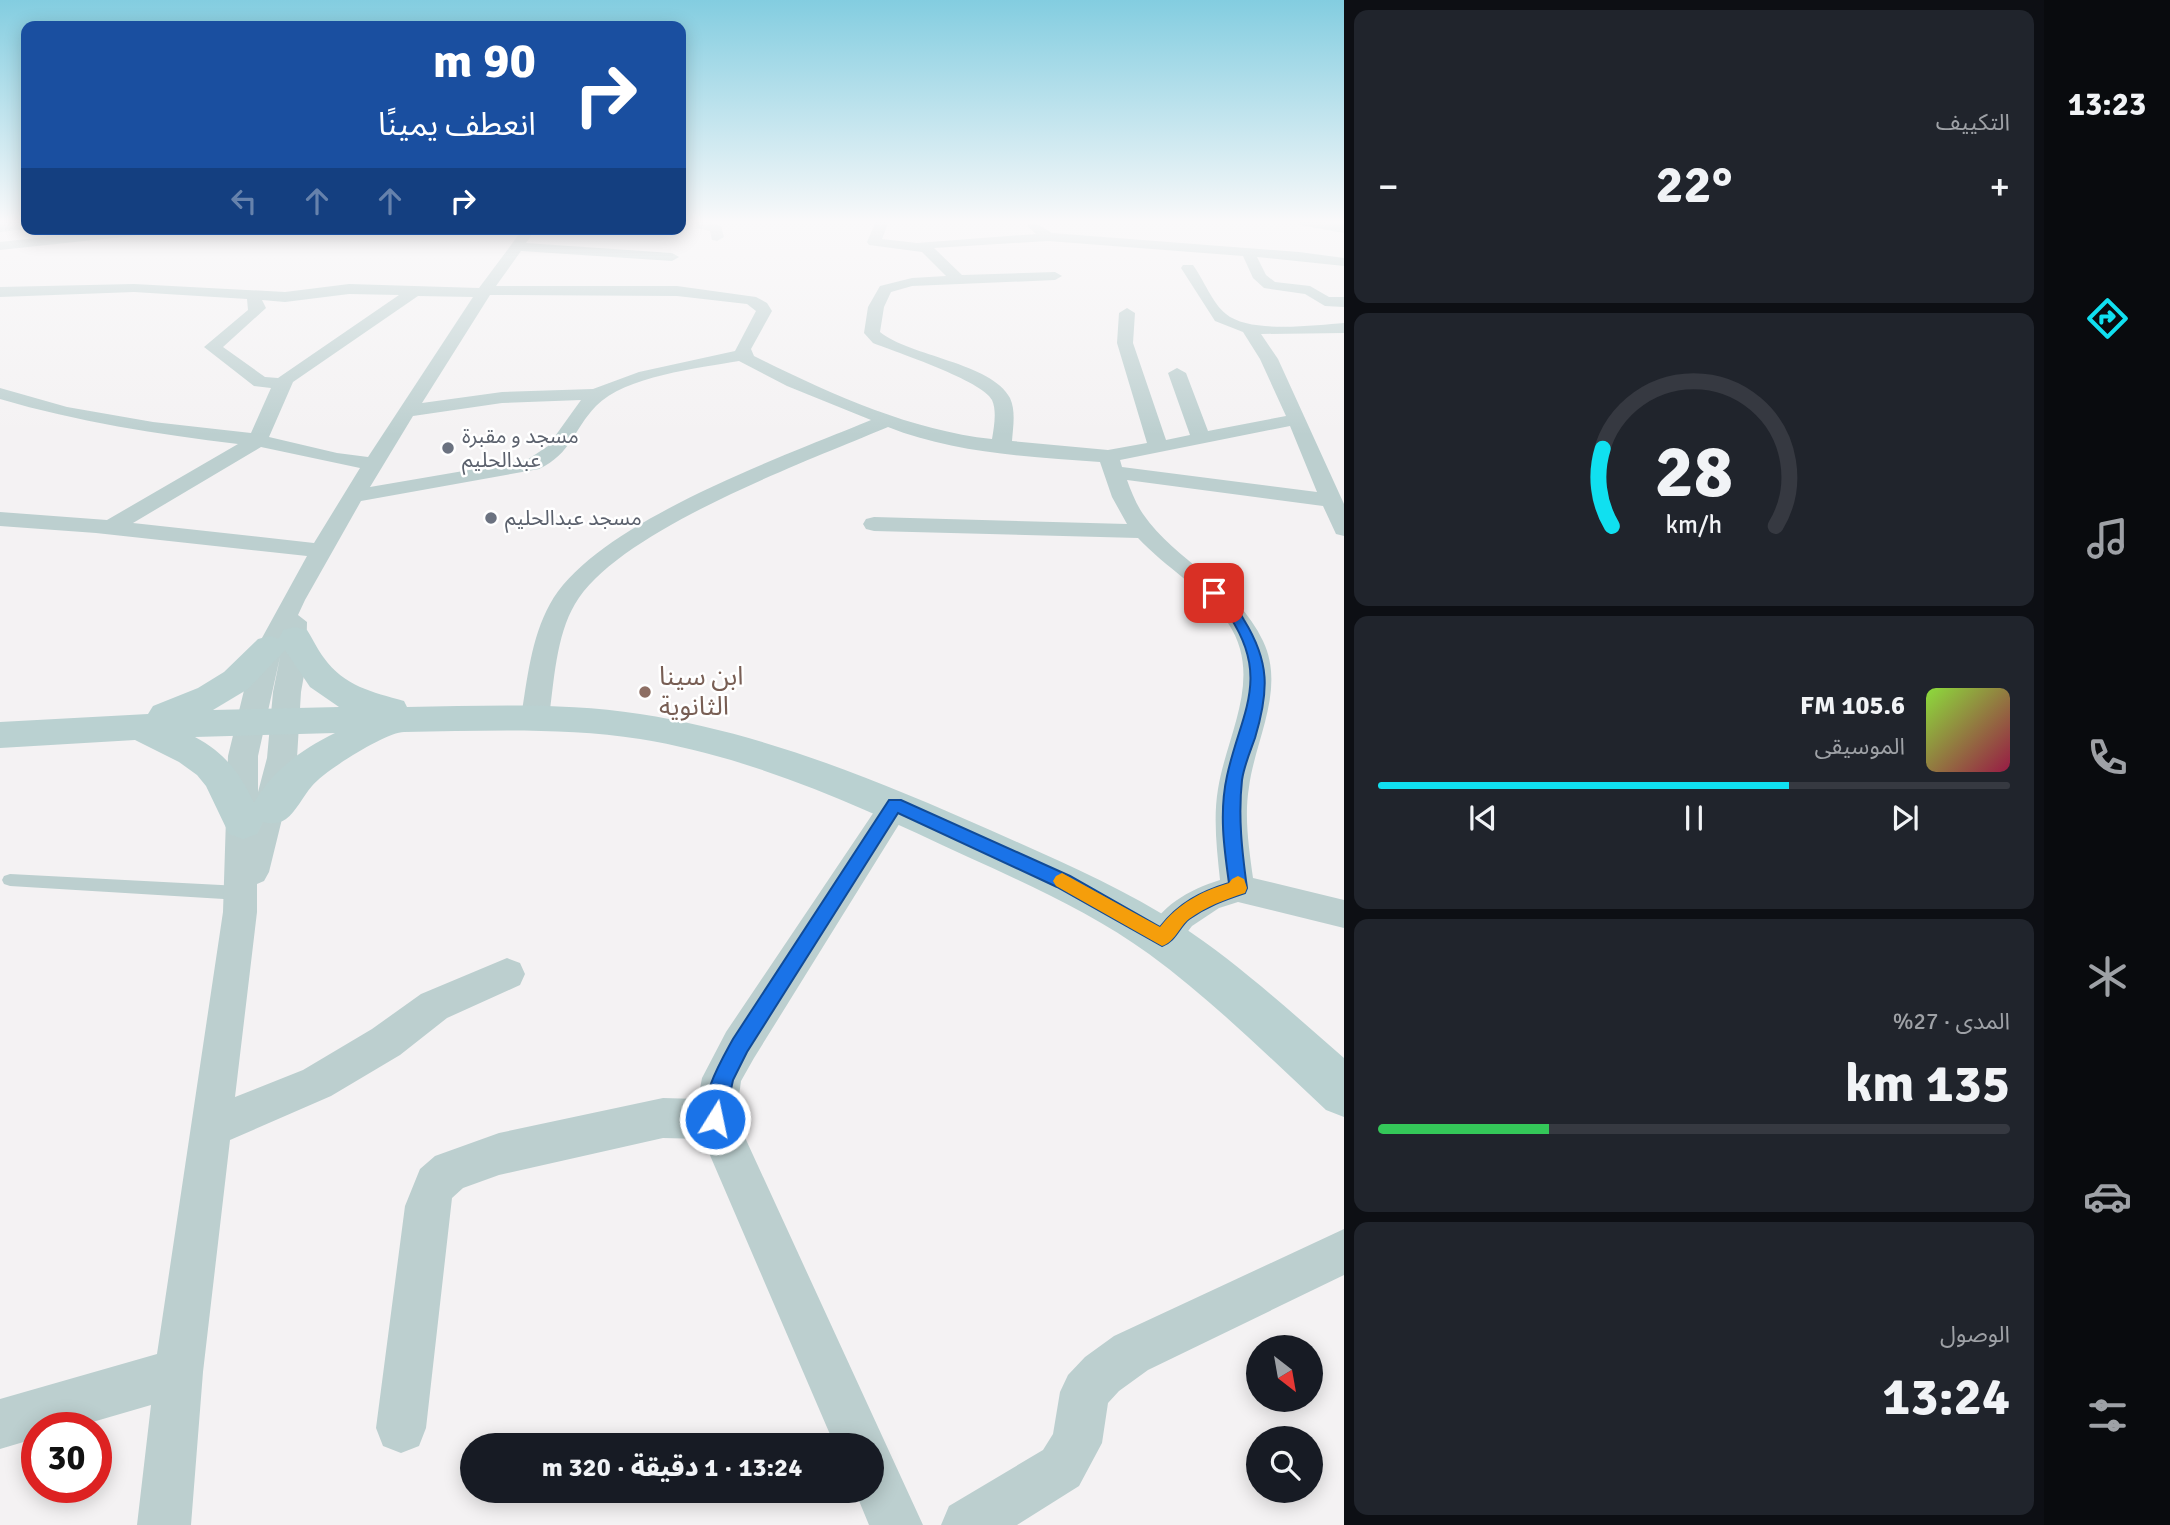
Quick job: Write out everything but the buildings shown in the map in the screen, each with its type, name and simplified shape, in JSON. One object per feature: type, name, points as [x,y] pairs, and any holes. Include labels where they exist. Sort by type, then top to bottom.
[{"type":"street","points":[[202,292],[302,296],[323,292]]},
{"type":"street","points":[[110,528],[258,440],[281,384],[413,292]]},
{"type":"street","points":[[164,1525],[179,1372],[240,903],[257,816],[282,758],[267,721],[293,600],[353,496],[483,292]]},
{"type":"street","points":[[687,292],[751,300],[762,306],[764,311],[743,349],[743,355]]},
{"type":"street","points":[[882,292],[871,330],[879,339],[972,378],[997,392],[1003,405],[1002,446]]},
{"type":"street","points":[[1204,292],[1222,319],[1253,330],[1344,326]]},
{"type":"street","points":[[1313,292],[1325,301],[1344,326]]},
{"type":"street","points":[[253,296],[258,308],[254,313],[212,347],[260,382],[281,384]]},
{"type":"street","points":[[1325,301],[1344,302]]},
{"type":"street","points":[[1127,313],[1125,343],[1158,447]]},
{"type":"street","points":[[1253,330],[1251,332],[1269,359],[1297,419],[1344,529]]},
{"type":"street","points":[[408,412],[481,398],[552,394],[596,395],[623,383],[743,355],[793,382],[887,420],[940,437],[1330,500]]},
{"type":"street","points":[[1177,373],[1201,437]]},
{"type":"street","points":[[0,393],[64,412],[153,428],[258,440],[337,459],[374,464]]},
{"type":"street","points":[[353,496],[515,468],[541,461],[558,447],[596,395]]},
{"type":"street","points":[[1111,464],[1158,447],[1297,419]]},
{"type":"street","points":[[534,718],[544,663],[563,602],[594,564],[653,526],[887,420]]},
{"type":"street","points":[[1111,464],[1128,507],[1146,531],[1196,574],[1234,613],[1252,643],[1258,674],[1254,717],[1235,777],[1231,832],[1238,888]]},
{"type":"street","points":[[0,519],[321,551]]},
{"type":"street","points":[[874,524],[1146,531]]},
{"type":"street","points":[[283,642],[306,660],[322,683],[336,691],[368,705],[434,719]]},
{"type":"street","points":[[131,728],[182,710],[224,691],[283,642]]},
{"type":"street","points":[[0,735],[267,721],[534,718],[638,726],[733,745],[823,776],[895,805],[1064,881],[1162,938],[1224,984],[1344,1092]]},
{"type":"street","points":[[257,816],[300,773],[323,755],[392,719]]},
{"type":"street","points":[[131,728],[177,745],[210,766],[257,816]]},
{"type":"street","points":[[855,1433],[715,1119],[722,1078],[740,1045],[895,805]]},
{"type":"street","points":[[1162,938],[1180,916],[1207,898],[1238,888],[1344,914]]},
{"type":"street","points":[[211,1128],[317,1083],[386,1042],[434,1006],[508,974]]},
{"type":"street","points":[[401,1428],[427,1206],[435,1184],[450,1171],[499,1154],[663,1118],[715,1119]]},
{"type":"street","points":[[968,1525],[1061,1468],[1077,1443],[1085,1392],[1102,1374],[1131,1353],[1344,1251]]},
{"type":"street","points":[[0,1424],[179,1372]]},
{"type":"street","points":[[884,1497],[896,1525]]},
{"type":"lane","points":[[10,880],[240,903]]},
{"type":"slow traffic","points":[[1062,881],[1162,938],[1180,916],[1207,898],[1238,888],[1238,884]]},
{"type":"place","name":"مسجد و مقبرة عبدالحليم","points":[[448,448]]},
{"type":"place","name":"مسجد عبدالحليم","points":[[491,518]]},
{"type":"place","name":"ابن سينا الثانوية","points":[[645,692]]},
{"type":"route","points":[[715,1119],[722,1078],[740,1045],[895,805],[1064,881],[1162,938],[1180,916],[1207,898],[1238,888],[1231,832],[1235,777],[1254,717],[1258,674],[1252,643],[1234,613],[1214,593]]}]
